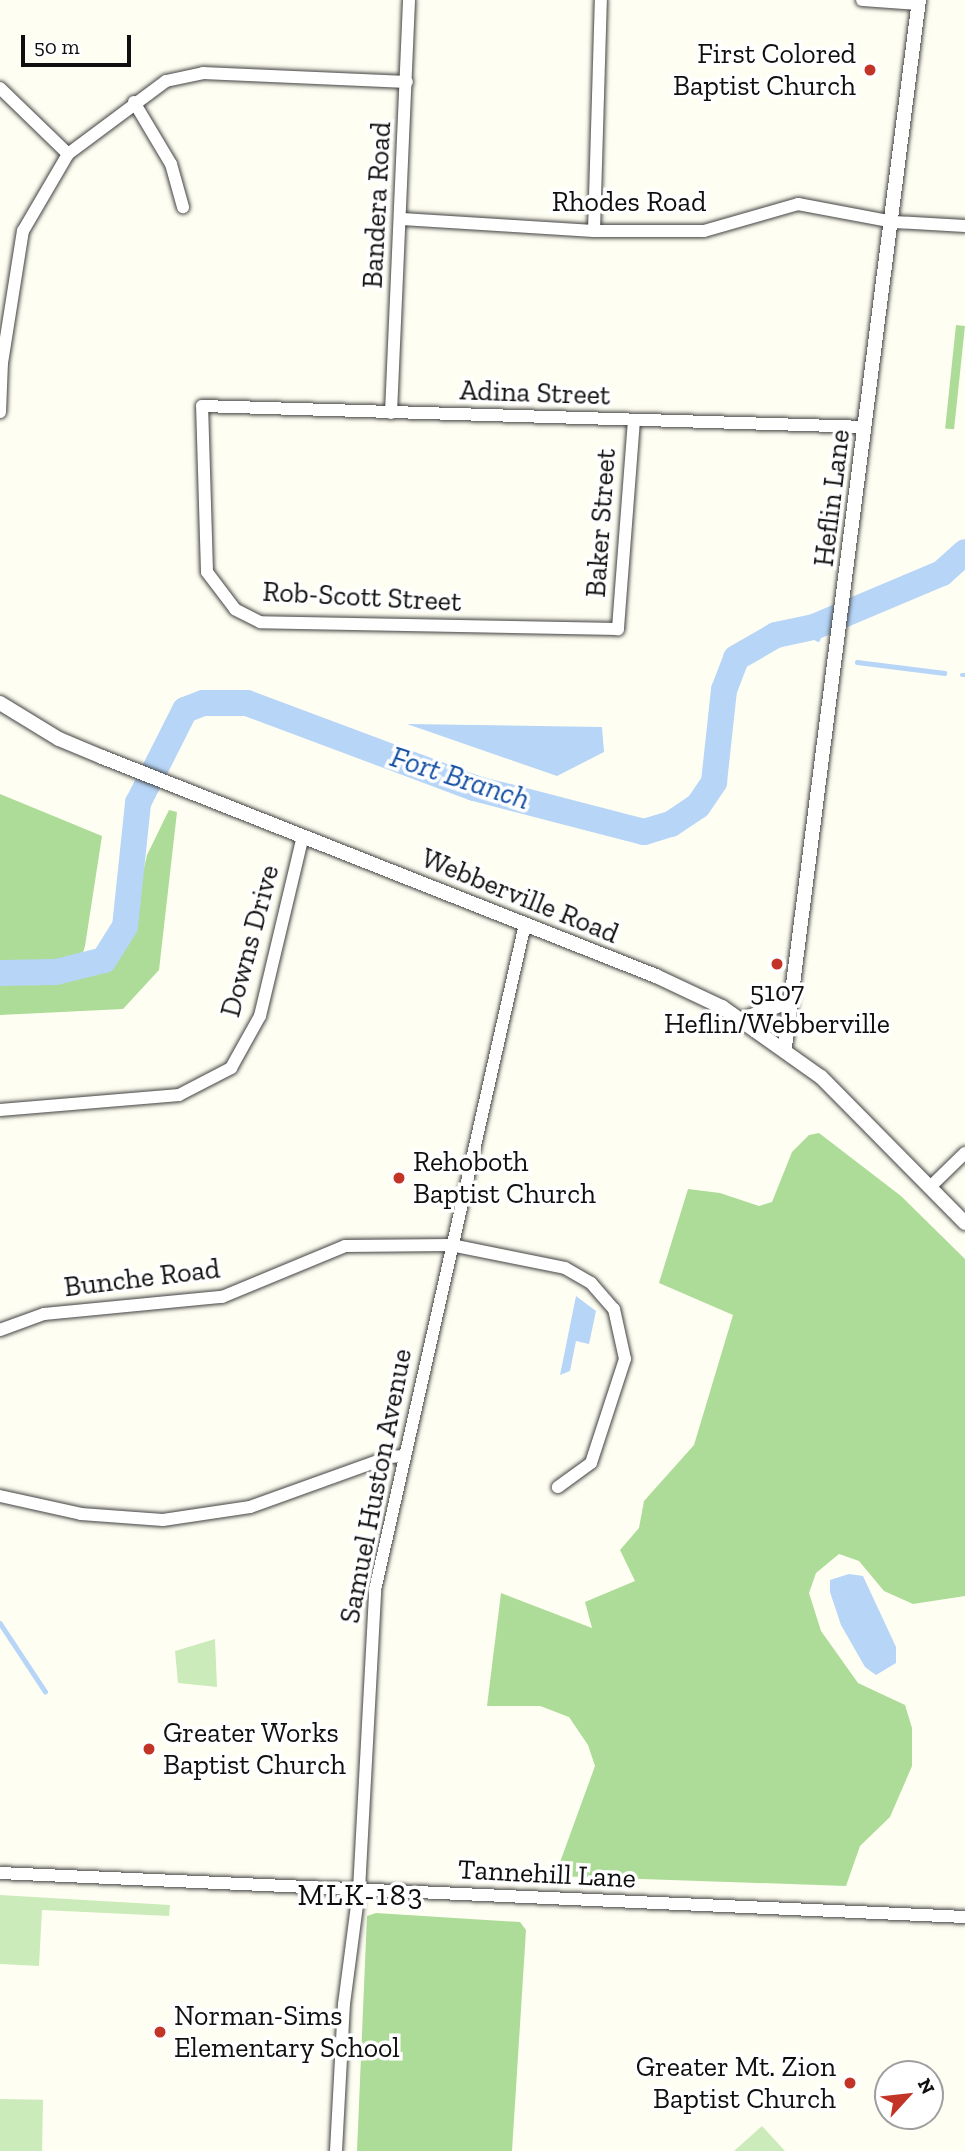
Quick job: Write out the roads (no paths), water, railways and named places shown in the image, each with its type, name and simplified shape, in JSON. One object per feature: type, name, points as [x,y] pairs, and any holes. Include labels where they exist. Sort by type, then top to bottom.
[{"type":"street","name":"Bandera Road","points":[[391,413],[402,219],[409,0]]},
{"type":"street","points":[[594,231],[600,0]]},
{"type":"street","points":[[862,0],[919,2]]},
{"type":"street","name":"Heflin Lane","points":[[785,1048],[894,222],[919,2]]},
{"type":"street","points":[[0,412],[1,363],[23,231],[68,153],[166,81],[203,72],[407,82]]},
{"type":"street","points":[[0,88],[68,153]]},
{"type":"street","points":[[134,102],[171,164],[183,207]]},
{"type":"street","name":"Rhodes Road","points":[[402,219],[594,231],[704,231],[798,204],[894,222],[965,226]]},
{"type":"street","name":"Adina Street","points":[[202,406],[865,427]]},
{"type":"street","name":"Rob-Scott Street","points":[[202,406],[207,572],[235,609],[260,622],[283,624],[618,629]]},
{"type":"street","name":"Baker Street","points":[[618,629],[634,420]]},
{"type":"street","name":"Webberville Road","points":[[0,703],[59,739],[525,923],[691,991],[743,1019],[785,1048],[855,1109],[965,1223]]},
{"type":"street","name":"Downs Drive","points":[[0,1110],[179,1095],[231,1068],[260,1016],[303,836]]},
{"type":"street","name":"Samuel Huston Avenue","points":[[336,2151],[344,2004],[359,1890],[372,1609],[451,1245],[525,923]]},
{"type":"street","points":[[743,1019],[791,1001]]},
{"type":"street","points":[[929,1187],[965,1153]]},
{"type":"street","name":"Bunche Road","points":[[0,1330],[44,1314],[222,1297],[345,1246],[451,1245],[565,1268],[591,1283],[614,1309],[624,1339],[621,1379],[591,1463],[558,1487]]},
{"type":"street","points":[[0,1496],[81,1514],[163,1520],[250,1507],[394,1455],[404,1456]]},
{"type":"street","name":"Tannehill Lane","points":[[0,1873],[965,1917]]},
{"type":"water","points":[[407,724],[602,727],[604,752],[557,776]]},
{"type":"water","points":[[576,1296],[596,1311],[589,1344],[576,1341],[570,1371],[560,1375]]},
{"type":"water","points":[[849,1574],[863,1576],[896,1647],[896,1663],[876,1675],[865,1667],[841,1625],[830,1592],[830,1580]]},
{"type":"waterway","name":"Fort Branch","points":[[0,973],[56,972],[104,960],[125,927],[138,803],[185,710],[203,703],[247,703],[474,788],[644,832],[671,824],[698,806],[714,782],[724,690],[736,658],[776,635],[814,627],[942,573],[965,552]]},
{"type":"waterway","points":[[803,630],[818,639]]},
{"type":"waterway","points":[[857,662],[944,673]]},
{"type":"waterway","points":[[0,1623],[45,1691]]},
{"type":"place","name":"First Colored Baptist Church","points":[[870,70]]},
{"type":"place","name":"5107 Heflin/Webberville","points":[[777,964]]},
{"type":"place","name":"Rehoboth Baptist Church","points":[[399,1178]]},
{"type":"place","name":"Greater Works Baptist Church","points":[[149,1749]]},
{"type":"place","name":"Norman-Sims Elementary School","points":[[160,2032]]},
{"type":"place","name":"Greater Mt. Zion Baptist Church","points":[[850,2083]]},
{"type":"district","name":"MLK-183","points":[[361,1895]]}]
